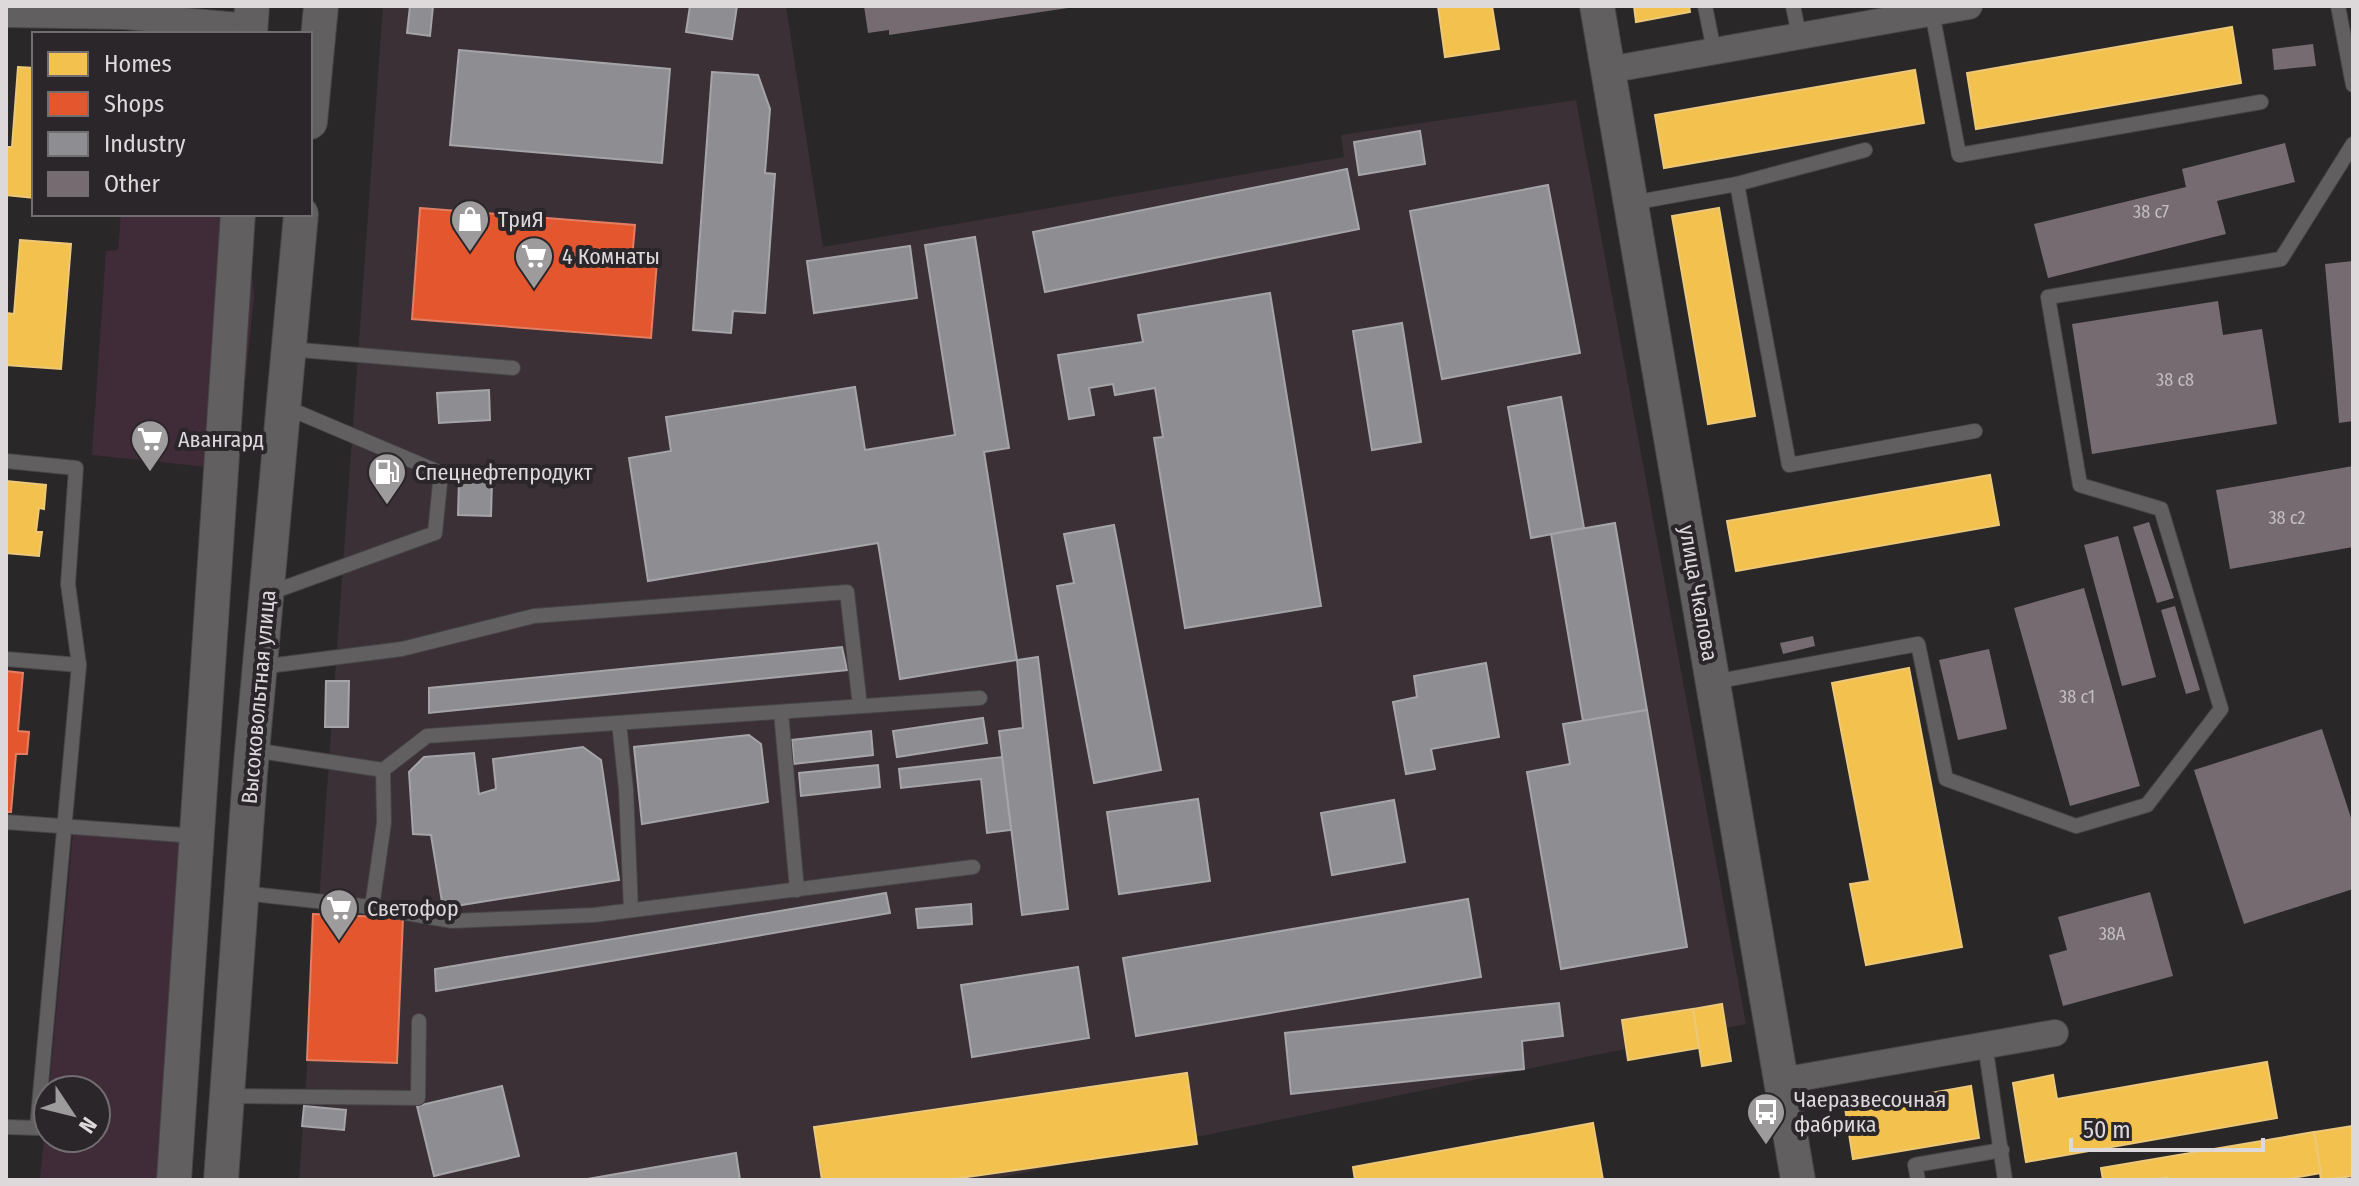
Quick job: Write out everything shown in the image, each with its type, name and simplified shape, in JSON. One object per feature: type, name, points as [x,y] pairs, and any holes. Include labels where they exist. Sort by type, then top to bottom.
[{"type":"street","points":[[312,101],[321,6]]},
{"type":"street","name":"улица Чкалова","points":[[1597,6],[1798,1180]]},
{"type":"street","points":[[1608,70],[1969,6]]},
{"type":"street","points":[[6,14],[126,11],[251,22]]},
{"type":"street","points":[[174,1180],[238,216]]},
{"type":"street","name":"Высоковольтная улица","points":[[221,1180],[251,762],[301,216]]},
{"type":"street","points":[[1781,1081],[2055,1033]]},
{"type":"lane","points":[[1705,6],[1714,51]]},
{"type":"lane","points":[[1793,6],[1799,35]]},
{"type":"lane","points":[[2338,6],[2353,85]]},
{"type":"lane","points":[[1932,12],[1959,155],[2261,102]]},
{"type":"lane","points":[[1714,682],[1918,644],[1946,779],[2076,826],[2147,805],[2221,709],[2161,509],[2080,485],[2048,297],[2281,259],[2353,144]]},
{"type":"lane","points":[[1632,203],[1737,184],[1865,150]]},
{"type":"lane","points":[[1737,184],[1789,465],[1975,431]]},
{"type":"lane","points":[[288,349],[513,368]]},
{"type":"lane","points":[[266,595],[435,533],[441,473],[283,406]]},
{"type":"lane","points":[[6,461],[76,468],[68,584],[79,665],[37,1128],[6,1127]]},
{"type":"lane","points":[[261,652],[402,649],[534,616],[847,592],[860,706]]},
{"type":"lane","points":[[6,659],[79,665]]},
{"type":"lane","points":[[251,762],[383,770],[427,736],[980,698]]},
{"type":"lane","points":[[781,712],[797,890]]},
{"type":"lane","points":[[619,723],[626,789],[631,910]]},
{"type":"lane","points":[[372,907],[384,823],[383,770]]},
{"type":"lane","points":[[6,822],[197,836]]},
{"type":"lane","points":[[242,893],[372,907],[452,921],[594,915],[973,867]]},
{"type":"lane","points":[[227,1096],[418,1098],[419,1021]]},
{"type":"lane","points":[[1985,1044],[2005,1180]]},
{"type":"lane","points":[[1918,1180],[1915,1165],[2002,1150]]},
{"type":"shaded area","points":[[383,6],[786,6],[823,247],[1344,157],[1341,135],[1576,100],[1746,1024],[987,1180],[299,1180]]},
{"type":"shaded area","points":[[121,216],[237,216],[248,231],[254,297],[236,470],[92,455],[106,251],[118,250]]},
{"type":"shaded area","points":[[73,834],[180,841],[164,1180],[40,1180],[42,1154],[112,1154],[112,1074],[50,1074]]},
{"type":"building: Homes","points":[[1438,6],[1492,6],[1499,49],[1445,57]]},
{"type":"building: Homes","points":[[1634,6],[1689,6],[1690,12],[1636,22]]},
{"type":"building: Homes","points":[[2232,27],[2241,83],[1976,129],[1967,73]]},
{"type":"building: Homes","points":[[18,67],[32,68],[32,198],[6,195],[6,147],[12,147]]},
{"type":"building: Homes","points":[[1915,70],[1924,123],[1664,168],[1655,115]]},
{"type":"building: Homes","points":[[1719,208],[1755,416],[1708,424],[1672,216]]},
{"type":"building: Homes","points":[[20,240],[71,244],[61,369],[6,365],[6,313],[14,314]]},
{"type":"building: Homes","points":[[1990,475],[1999,525],[1736,571],[1727,521]]},
{"type":"building: Homes","points":[[6,481],[46,485],[44,509],[39,508],[36,532],[42,532],[39,556],[6,553]]},
{"type":"building: Homes","points":[[1909,668],[1962,947],[1866,965],[1850,884],[1870,881],[1832,683]]},
{"type":"building: Homes","points":[[1722,1004],[1731,1061],[1702,1066],[1693,1009]]},
{"type":"building: Homes","points":[[1693,1009],[1699,1048],[1628,1060],[1622,1020]]},
{"type":"building: Homes","points":[[2267,1062],[2277,1118],[2026,1162],[2013,1083],[2053,1075],[2057,1099]]},
{"type":"building: Homes","points":[[1187,1073],[1197,1144],[946,1180],[822,1180],[814,1127]]},
{"type":"building: Homes","points":[[1971,1086],[1979,1138],[1853,1159],[1845,1108]]},
{"type":"building: Homes","points":[[1593,1123],[1603,1180],[1355,1180],[1353,1167]]},
{"type":"building: Homes","points":[[2353,1126],[2353,1176],[2321,1180],[2314,1132]]},
{"type":"building: Homes","points":[[2314,1132],[2321,1173],[2282,1180],[2168,1180],[2167,1177],[2103,1180],[2101,1168]]},
{"type":"building: Shops","name":"4 Комнаты","points":[[420,208],[635,225],[632,259],[657,261],[651,338],[412,319]]},
{"type":"building: Shops","points":[[6,671],[23,673],[18,731],[29,732],[27,754],[16,754],[11,812],[6,812]]},
{"type":"building: Shops","points":[[313,914],[403,918],[397,1063],[307,1060]]},
{"type":"building: Industry","points":[[410,6],[433,6],[430,36],[407,33]]},
{"type":"building: Industry","points":[[690,6],[737,6],[732,39],[686,32]]},
{"type":"building: Industry","points":[[459,50],[670,69],[662,163],[450,145]]},
{"type":"building: Industry","points":[[712,72],[758,75],[770,109],[765,173],[775,174],[765,313],[733,311],[731,333],[693,330]]},
{"type":"building: Industry","points":[[1420,131],[1425,164],[1359,175],[1354,142]]},
{"type":"building: Industry","points":[[1347,169],[1359,229],[1045,292],[1033,232]]},
{"type":"building: Industry","points":[[1548,185],[1580,353],[1442,379],[1410,211]]},
{"type":"building: Industry","points":[[975,237],[1009,448],[984,452],[1017,660],[900,679],[878,543],[648,581],[629,458],[671,451],[666,417],[855,387],[865,450],[955,435],[925,245]]},
{"type":"building: Industry","points":[[910,246],[917,298],[814,313],[807,261]]},
{"type":"building: Industry","points":[[1270,293],[1321,606],[1185,628],[1154,438],[1163,437],[1155,388],[1115,395],[1113,384],[1089,388],[1094,415],[1069,419],[1058,355],[1143,342],[1138,315]]},
{"type":"building: Industry","points":[[1402,323],[1421,442],[1372,450],[1353,331]]},
{"type":"building: Industry","points":[[489,390],[490,420],[439,423],[437,393]]},
{"type":"building: Industry","points":[[1561,397],[1584,528],[1531,538],[1508,407]]},
{"type":"building: Industry","points":[[459,480],[492,481],[491,516],[458,515]]},
{"type":"building: Industry","points":[[1615,523],[1647,710],[1583,721],[1551,534]]},
{"type":"building: Industry","points":[[1114,525],[1161,770],[1094,783],[1057,586],[1074,583],[1064,534]]},
{"type":"building: Industry","points":[[842,647],[847,670],[429,713],[429,688]]},
{"type":"building: Industry","points":[[1038,657],[1068,909],[1022,915],[999,731],[1023,728],[1017,660]]},
{"type":"building: Industry","points":[[1486,663],[1499,737],[1431,749],[1435,769],[1406,774],[1393,702],[1417,697],[1414,676]]},
{"type":"building: Industry","points":[[326,681],[349,681],[348,727],[325,727]]},
{"type":"building: Industry","points":[[1647,710],[1687,947],[1561,969],[1527,772],[1570,764],[1563,724]]},
{"type":"building: Industry","points":[[983,718],[987,743],[897,757],[893,731]]},
{"type":"building: Industry","points":[[871,731],[873,755],[794,764],[792,740]]},
{"type":"building: Industry","points":[[749,735],[761,744],[768,802],[642,824],[634,747]]},
{"type":"building: Industry","points":[[583,747],[601,760],[619,880],[443,908],[431,835],[413,834],[409,772],[424,757],[474,753],[479,794],[496,789],[493,759]]},
{"type":"building: Industry","points":[[1002,757],[1011,830],[987,833],[981,779],[901,788],[899,769]]},
{"type":"building: Industry","points":[[878,765],[880,787],[801,796],[799,773]]},
{"type":"building: Industry","points":[[1198,799],[1210,881],[1119,894],[1107,812]]},
{"type":"building: Industry","points":[[1394,800],[1405,862],[1332,875],[1321,813]]},
{"type":"building: Industry","points":[[886,893],[890,913],[436,991],[435,969]]},
{"type":"building: Industry","points":[[1468,899],[1481,977],[1136,1036],[1123,958]]},
{"type":"building: Industry","points":[[971,904],[972,924],[918,928],[916,909]]},
{"type":"building: Industry","points":[[1078,967],[1089,1038],[972,1057],[961,985]]},
{"type":"building: Industry","points":[[1559,1003],[1563,1036],[1522,1041],[1524,1069],[1291,1094],[1285,1033]]},
{"type":"building: Industry","points":[[502,1086],[519,1156],[434,1176],[417,1106]]},
{"type":"building: Industry","points":[[304,1106],[346,1110],[344,1130],[302,1126]]},
{"type":"building: Industry","points":[[736,1153],[740,1180],[582,1180]]},
{"type":"building: Other","points":[[864,6],[1068,8],[889,35],[889,30],[868,33]]},
{"type":"building: Other","points":[[2313,44],[2316,66],[2274,70],[2272,49]]},
{"type":"building: Other","points":[[2285,143],[2295,182],[2217,201],[2226,234],[2048,278],[2034,224],[2186,187],[2182,169]]},
{"type":"building: Other","points":[[2353,261],[2353,421],[2339,423],[2325,264]]},
{"type":"building: Other","points":[[2218,301],[2223,335],[2262,329],[2277,424],[2092,454],[2072,324]]},
{"type":"building: Other","points":[[2353,466],[2353,547],[2230,569],[2216,490]]},
{"type":"building: Other","points":[[2149,522],[2174,598],[2157,603],[2133,527]]},
{"type":"building: Other","points":[[2118,536],[2156,677],[2122,686],[2084,545]]},
{"type":"building: Other","points":[[2084,588],[2140,786],[2070,806],[2014,608]]},
{"type":"building: Other","points":[[2175,606],[2200,690],[2186,694],[2161,610]]},
{"type":"building: Other","points":[[1813,636],[1815,646],[1783,654],[1780,643]]},
{"type":"building: Other","points":[[1989,649],[2007,729],[1958,740],[1939,660]]},
{"type":"building: Other","points":[[2322,729],[2353,824],[2353,889],[2244,924],[2194,770]]},
{"type":"building: Other","points":[[2150,892],[2173,976],[2063,1006],[2049,955],[2067,950],[2058,917]]},
{"type":"place","name":"ТриЯ","points":[[470,253]]},
{"type":"place","name":"4 Комнаты","points":[[534,290]]},
{"type":"place","name":"Авангард","points":[[150,473]]},
{"type":"place","name":"Спецнефтепродукт","points":[[387,506]]},
{"type":"place","name":"Светофор","points":[[339,942]]},
{"type":"place","name":"Чаеразвесочная фабрика","points":[[1766,1146]]}]
